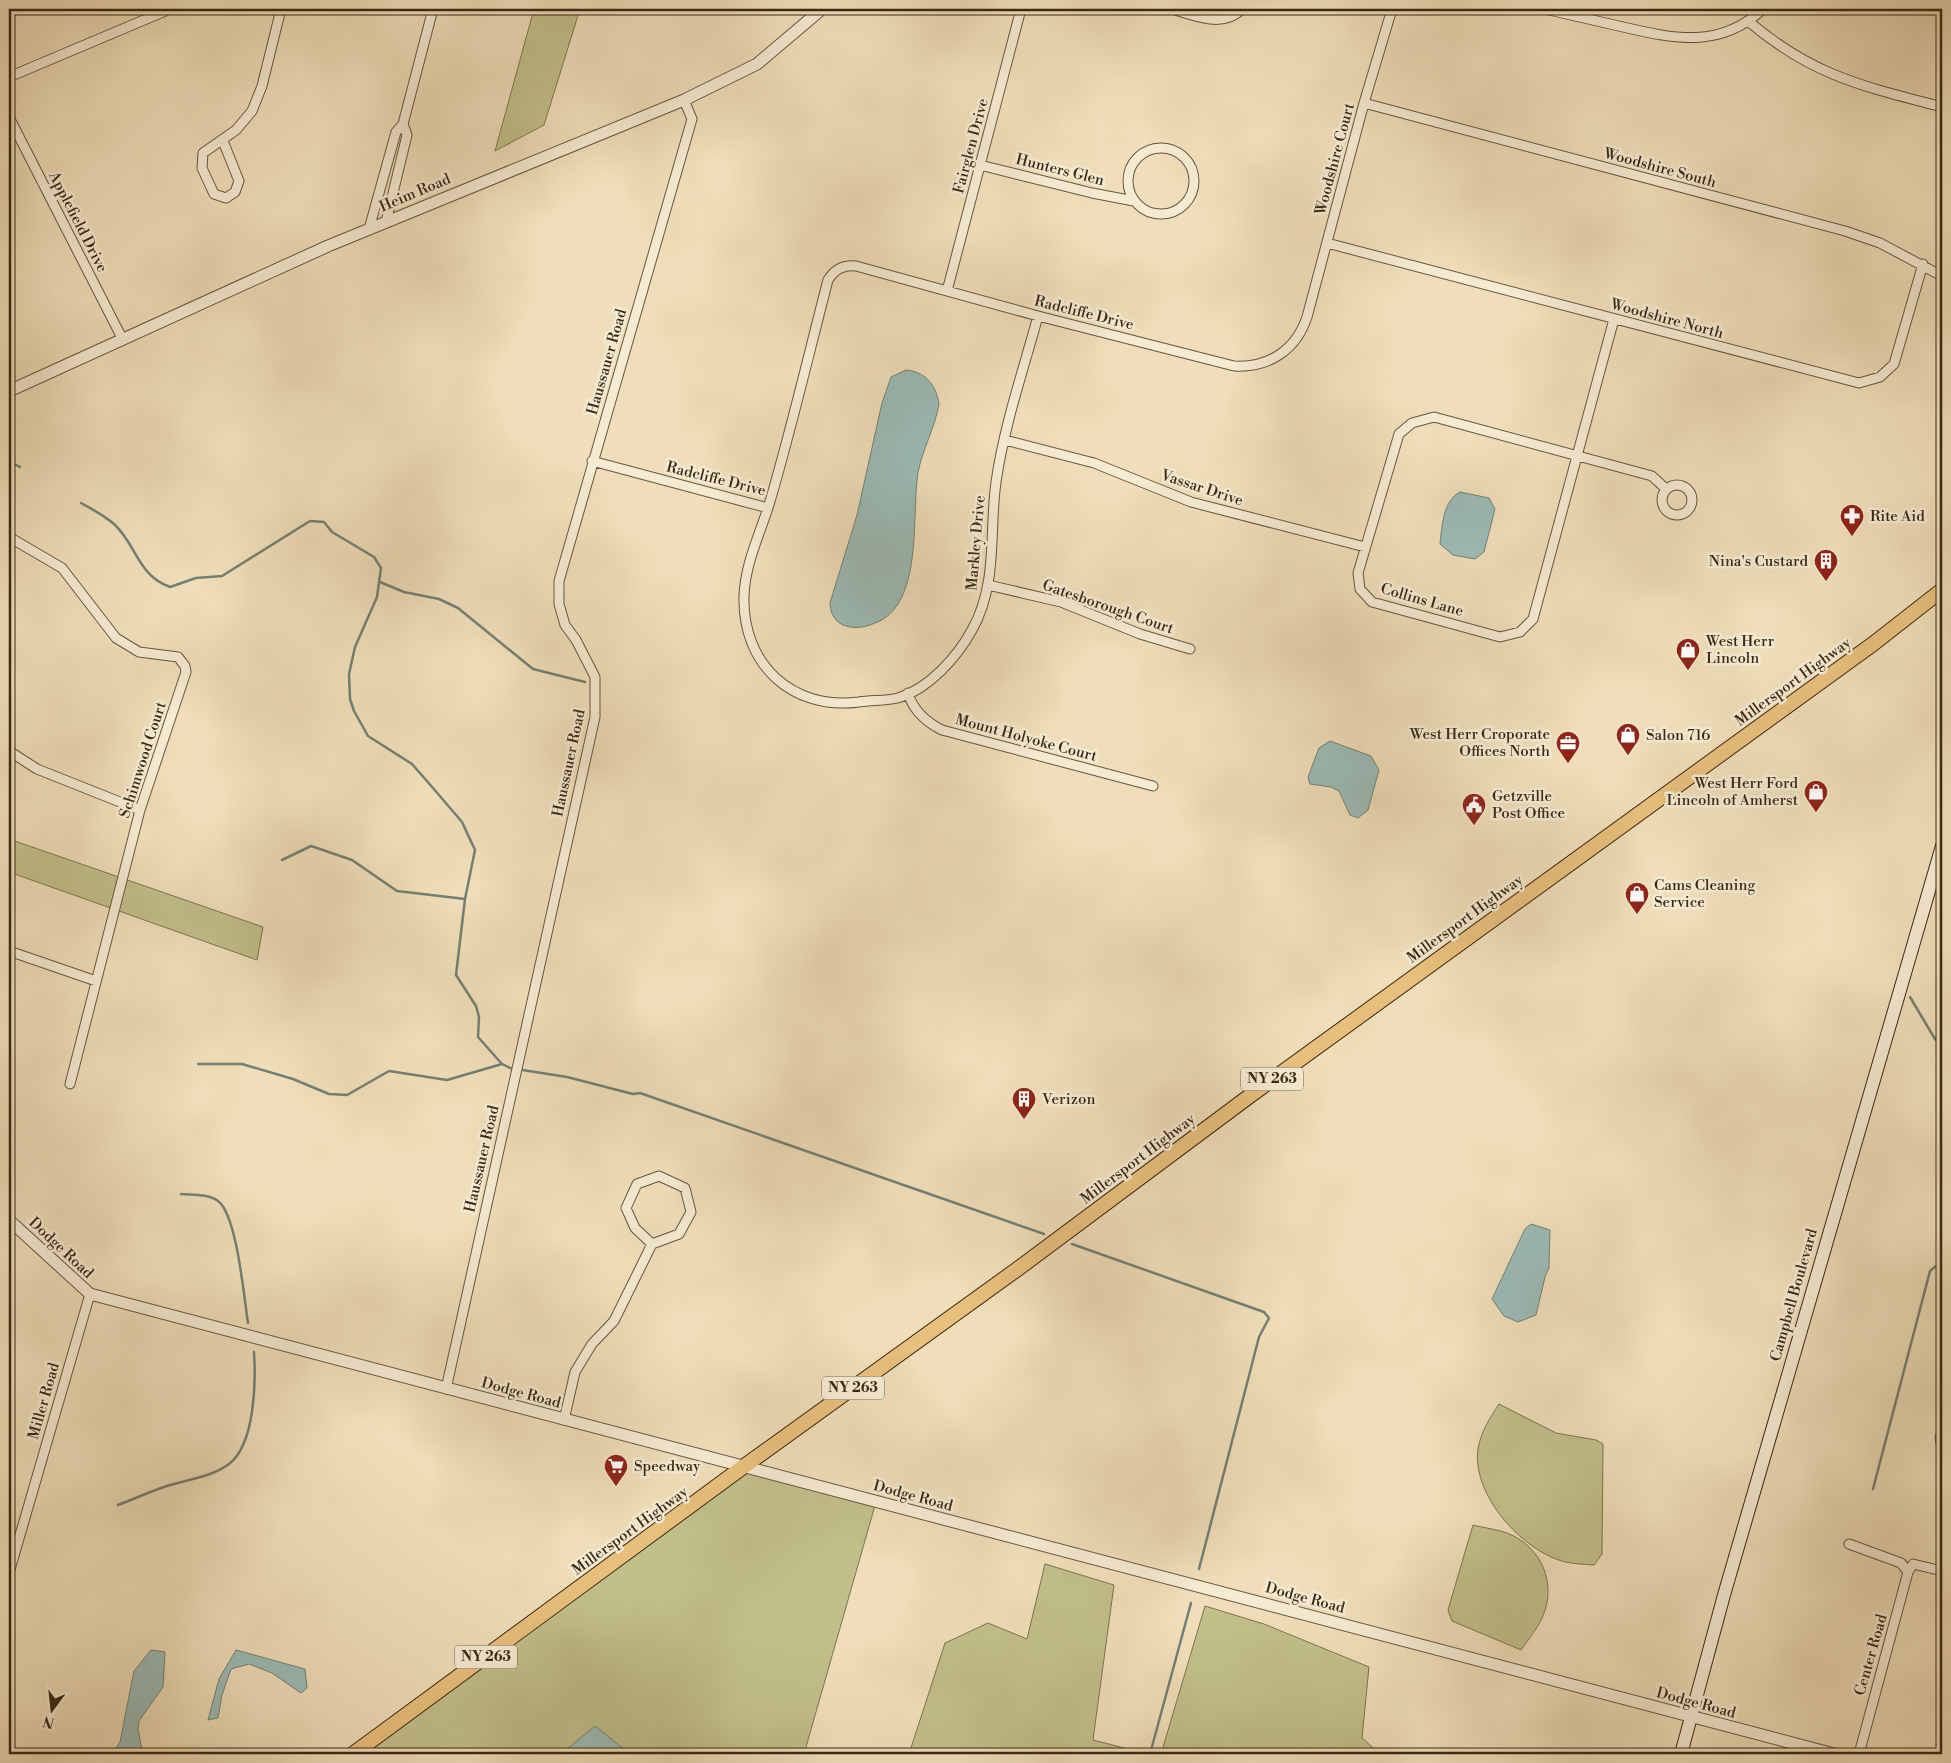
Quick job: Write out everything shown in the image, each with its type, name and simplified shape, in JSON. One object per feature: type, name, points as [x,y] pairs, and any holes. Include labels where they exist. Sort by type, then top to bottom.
[{"type":"main road","name":"Millersport Highway","points":[[353,1754],[743,1467],[1019,1268],[1251,1095],[1799,698],[1908,618],[1942,590]]},
{"type":"main road","name":"Campbell Boulevard","points":[[1681,1754],[1724,1595],[1942,846]]},
{"type":"street","points":[[9,78],[170,9]]},
{"type":"street","points":[[223,141],[239,181],[235,192],[226,198],[214,194],[202,168],[202,159],[207,149],[223,141],[245,121],[258,99],[281,9]]},
{"type":"street","points":[[369,229],[396,132],[403,124],[433,9]]},
{"type":"street","name":"Heim Road","points":[[9,391],[285,265],[684,100],[757,64],[822,9]]},
{"type":"street","name":"Fairglen Drive","points":[[947,291],[1021,9]]},
{"type":"street","points":[[1171,9],[1220,20],[1236,15],[1242,9]]},
{"type":"street","name":"Woodshire Court","points":[[1307,317],[1364,104],[1392,9]]},
{"type":"street","points":[[1545,9],[1675,38],[1705,38],[1734,28],[1748,21],[1763,9]]},
{"type":"street","points":[[1748,21],[1784,50],[1825,72],[1869,88],[1942,107]]},
{"type":"street","name":"Haussauer Road","points":[[446,1389],[595,717],[595,677],[576,640],[565,625],[559,604],[559,580],[692,119],[684,100]]},
{"type":"street","name":"Woodshire South","points":[[1364,104],[1845,231],[1880,243],[1923,264],[1942,276]]},
{"type":"street","name":"Applefield Drive","points":[[9,117],[123,340]]},
{"type":"street","points":[[386,222],[407,135],[403,124]]},
{"type":"street","name":"Hunters Glen","points":[[980,165],[1092,193],[1134,201],[1153,213],[1164,214],[1184,204],[1190,195],[1193,184],[1192,173],[1188,163],[1171,150],[1156,149],[1141,154],[1129,171],[1128,181],[1134,201]]},
{"type":"street","name":"Woodshire North","points":[[1327,243],[1849,382],[1869,382],[1880,377],[1894,364],[1923,264]]},
{"type":"street","name":"Radcliffe Drive","points":[[592,461],[768,508],[828,280],[833,269],[845,266],[856,266],[1038,316],[1234,366],[1245,366],[1270,361],[1282,354],[1298,338],[1307,317]]},
{"type":"street","name":"Markley Drive","points":[[768,508],[750,561],[744,596],[746,623],[751,638],[765,666],[775,678],[796,694],[824,703],[841,704],[897,698],[908,693],[937,673],[962,647],[979,615],[988,585],[996,482],[1004,440],[1038,316]]},
{"type":"street","name":"Collins Lane","points":[[1577,455],[1434,417],[1412,423],[1399,434],[1358,574],[1360,589],[1372,602],[1500,637],[1520,632],[1532,619],[1577,455],[1614,319]]},
{"type":"street","name":"Vassar Drive","points":[[1004,440],[1094,463],[1191,502],[1365,547]]},
{"type":"street","points":[[1577,455],[1652,476],[1666,489]]},
{"type":"street","name":"Schimwood Court","points":[[9,537],[62,568],[116,638],[139,652],[178,657],[185,666],[186,672],[140,810],[70,1084]]},
{"type":"street","name":"Gatesborough Court","points":[[988,585],[1061,602],[1140,634],[1190,649]]},
{"type":"street","name":"Mount Holyoke Court","points":[[908,693],[911,704],[926,720],[942,730],[1153,786]]},
{"type":"street","points":[[9,751],[37,769],[140,810]]},
{"type":"street","points":[[9,951],[96,982]]},
{"type":"street","points":[[564,1420],[575,1372],[592,1344],[614,1321],[652,1244],[678,1234],[691,1212],[685,1188],[659,1176],[636,1184],[626,1208],[635,1228],[652,1244]]},
{"type":"street","name":"Dodge Road","points":[[9,1220],[90,1294],[1834,1754]]},
{"type":"street","name":"Miller Road","points":[[9,1573],[90,1294]]},
{"type":"street","points":[[1942,1431],[1940,1438],[1942,1446]]},
{"type":"street","points":[[1848,1544],[1901,1563],[1908,1572]]},
{"type":"street","name":"Center Road","points":[[1859,1754],[1908,1572],[1913,1564],[1942,1571]]},
{"type":"shaded area","points":[[534,9],[580,9],[544,125],[495,151]]},
{"type":"shaded area","points":[[9,839],[263,927],[257,960],[9,872]]},
{"type":"shaded area","points":[[1499,1404],[1556,1433],[1596,1440],[1603,1444],[1602,1554],[1594,1565],[1565,1562],[1541,1552],[1513,1529],[1500,1515],[1490,1499],[1482,1483],[1478,1466],[1478,1449],[1479,1442],[1489,1420]]},
{"type":"shaded area","points":[[743,1467],[876,1502],[804,1754],[353,1754]]},
{"type":"shaded area","points":[[1473,1525],[1507,1533],[1519,1539],[1529,1547],[1543,1568],[1548,1592],[1546,1605],[1540,1622],[1521,1650],[1452,1621],[1448,1610]]},
{"type":"shaded area","points":[[1045,1564],[1114,1585],[1093,1740],[1148,1754],[909,1754],[945,1643],[988,1623],[1027,1639]]},
{"type":"shaded area","points":[[1205,1606],[1264,1624],[1369,1667],[1362,1738],[1380,1754],[1161,1754]]},
{"type":"water","points":[[906,370],[919,373],[933,385],[939,404],[918,473],[912,557],[908,579],[901,598],[891,613],[875,623],[861,627],[850,627],[842,625],[836,620],[832,614],[830,603],[857,515],[882,403],[891,377]]},
{"type":"water","points":[[1460,492],[1489,498],[1495,509],[1484,552],[1475,559],[1453,555],[1440,544],[1444,515],[1450,501]]},
{"type":"water","points":[[1330,741],[1371,756],[1379,770],[1368,810],[1358,818],[1350,815],[1339,791],[1331,787],[1310,784],[1308,777],[1319,748]]},
{"type":"water","points":[[1531,1224],[1550,1230],[1549,1268],[1536,1315],[1518,1322],[1504,1316],[1492,1299],[1525,1229]]},
{"type":"water","points":[[151,1650],[165,1652],[163,1687],[139,1721],[138,1729],[143,1754],[112,1754],[120,1742],[134,1671]]},
{"type":"water","points":[[236,1650],[305,1669],[307,1688],[301,1693],[272,1673],[249,1664],[231,1669],[222,1695],[218,1718],[208,1720],[219,1679]]},
{"type":"water","points":[[595,1726],[630,1754],[565,1754],[566,1750]]},
{"type":"waterway","points":[[9,461],[20,467]]},
{"type":"waterway","points":[[81,503],[103,515],[114,524],[122,532],[138,559],[151,575],[159,582],[170,587],[196,578],[222,576],[310,521],[324,522],[332,532],[374,557],[381,568],[377,597],[355,647],[349,674],[350,699],[354,711],[368,736],[412,764],[462,822],[475,850],[465,899],[456,975],[476,1006],[479,1017],[478,1037],[502,1064],[510,1068],[567,1077],[633,1094],[640,1093],[1044,1234]]},
{"type":"waterway","points":[[380,582],[404,592],[439,599],[458,608],[533,669],[585,682]]},
{"type":"waterway","points":[[282,860],[311,846],[352,860],[397,891],[465,899]]},
{"type":"waterway","points":[[1910,997],[1935,1039],[1942,1046]]},
{"type":"waterway","points":[[198,1064],[242,1064],[293,1079],[329,1094],[347,1095],[389,1071],[447,1080],[502,1064]]},
{"type":"waterway","points":[[181,1194],[210,1197],[218,1201],[225,1209],[239,1258],[248,1323]]},
{"type":"waterway","points":[[1072,1244],[1264,1312],[1269,1318],[1259,1337],[1199,1569]]},
{"type":"waterway","points":[[1873,1489],[1930,1271],[1936,1266],[1942,1268]]},
{"type":"waterway","points":[[118,1505],[164,1487],[215,1472],[229,1464],[238,1455],[249,1428],[252,1412],[255,1379],[254,1352]]},
{"type":"waterway","points":[[1150,1754],[1191,1603]]},
{"type":"place","name":"Rite Aid","points":[[1852,537]]},
{"type":"place","name":"Nina's Custard","points":[[1826,582]]},
{"type":"place","name":"West Herr Lincoln","points":[[1688,671]]},
{"type":"place","name":"Salon 716","points":[[1628,756]]},
{"type":"place","name":"West Herr Croporate Offices North","points":[[1568,764]]},
{"type":"place","name":"West Herr Ford Lincoln of Amherst","points":[[1816,813]]},
{"type":"place","name":"Getzville Post Office","points":[[1474,826]]},
{"type":"place","name":"Cams Cleaning Service","points":[[1637,915]]},
{"type":"place","name":"Verizon","points":[[1024,1120]]},
{"type":"place","name":"Speedway","points":[[616,1487]]}]
